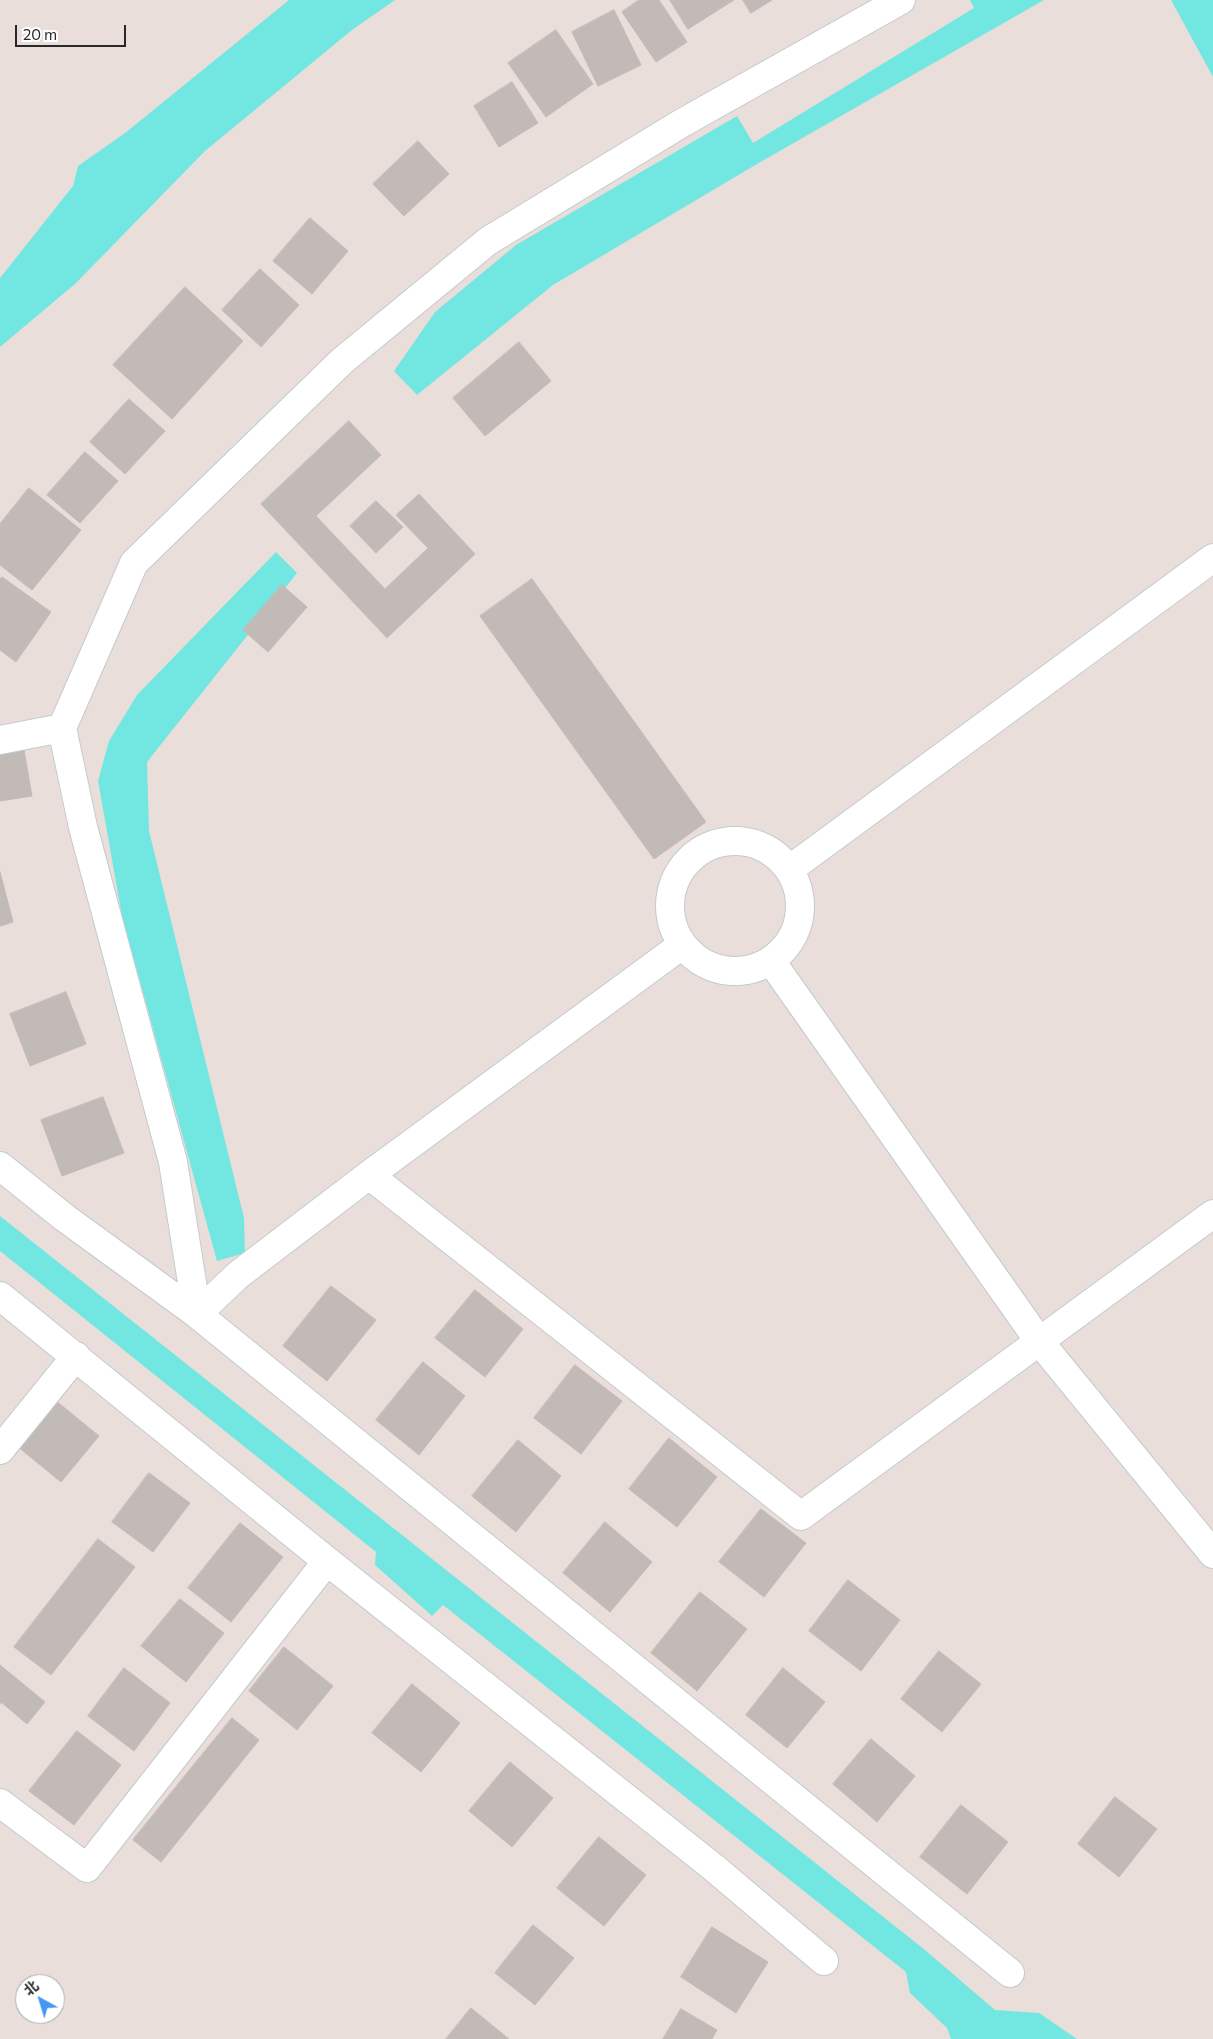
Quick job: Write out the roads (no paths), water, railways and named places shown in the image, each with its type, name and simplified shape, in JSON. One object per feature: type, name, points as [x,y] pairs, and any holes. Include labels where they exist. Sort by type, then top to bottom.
[{"type":"street","points":[[197,1314],[173,1162],[83,827],[62,728],[134,563],[342,361],[488,241],[682,123],[901,0]]},
{"type":"street","points":[[790,869],[1213,558]]},
{"type":"street","points":[[0,740],[62,728]]},
{"type":"street","points":[[748,841],[772,851],[790,869],[800,893],[800,919],[790,943],[771,961],[748,970],[723,971],[700,962],[682,945],[671,921],[670,895],[680,871],[698,852],[722,842],[748,841]]},
{"type":"street","points":[[197,1314],[238,1275],[369,1175],[682,945]]},
{"type":"street","points":[[771,961],[1039,1342],[1213,1554]]},
{"type":"street","points":[[0,1166],[65,1218],[197,1314],[1010,1973]]},
{"type":"street","points":[[369,1175],[801,1516],[1213,1214]]},
{"type":"street","points":[[0,1296],[327,1561],[714,1867],[824,1961]]},
{"type":"street","points":[[0,1450],[76,1356]]},
{"type":"street","points":[[0,1803],[87,1868],[327,1561]]},
{"type":"water","points":[[289,0],[395,0],[352,30],[205,151],[75,284],[0,347],[0,278],[73,186],[78,166],[125,133]]},
{"type":"water","points":[[970,0],[1044,0],[757,164],[553,285],[417,395],[394,371],[435,312],[516,245],[737,116],[753,143],[974,8]]},
{"type":"water","points":[[1171,0],[1213,0],[1213,77]]},
{"type":"water","points":[[276,552],[297,573],[147,762],[149,831],[244,1218],[245,1253],[217,1261],[122,916],[98,781],[109,741],[137,695]]},
{"type":"water","points":[[0,1216],[925,1950],[995,2010],[1039,2013],[1077,2039],[951,2039],[947,2028],[910,1993],[906,1972],[443,1605],[432,1616],[375,1565],[376,1552],[0,1251]]}]
